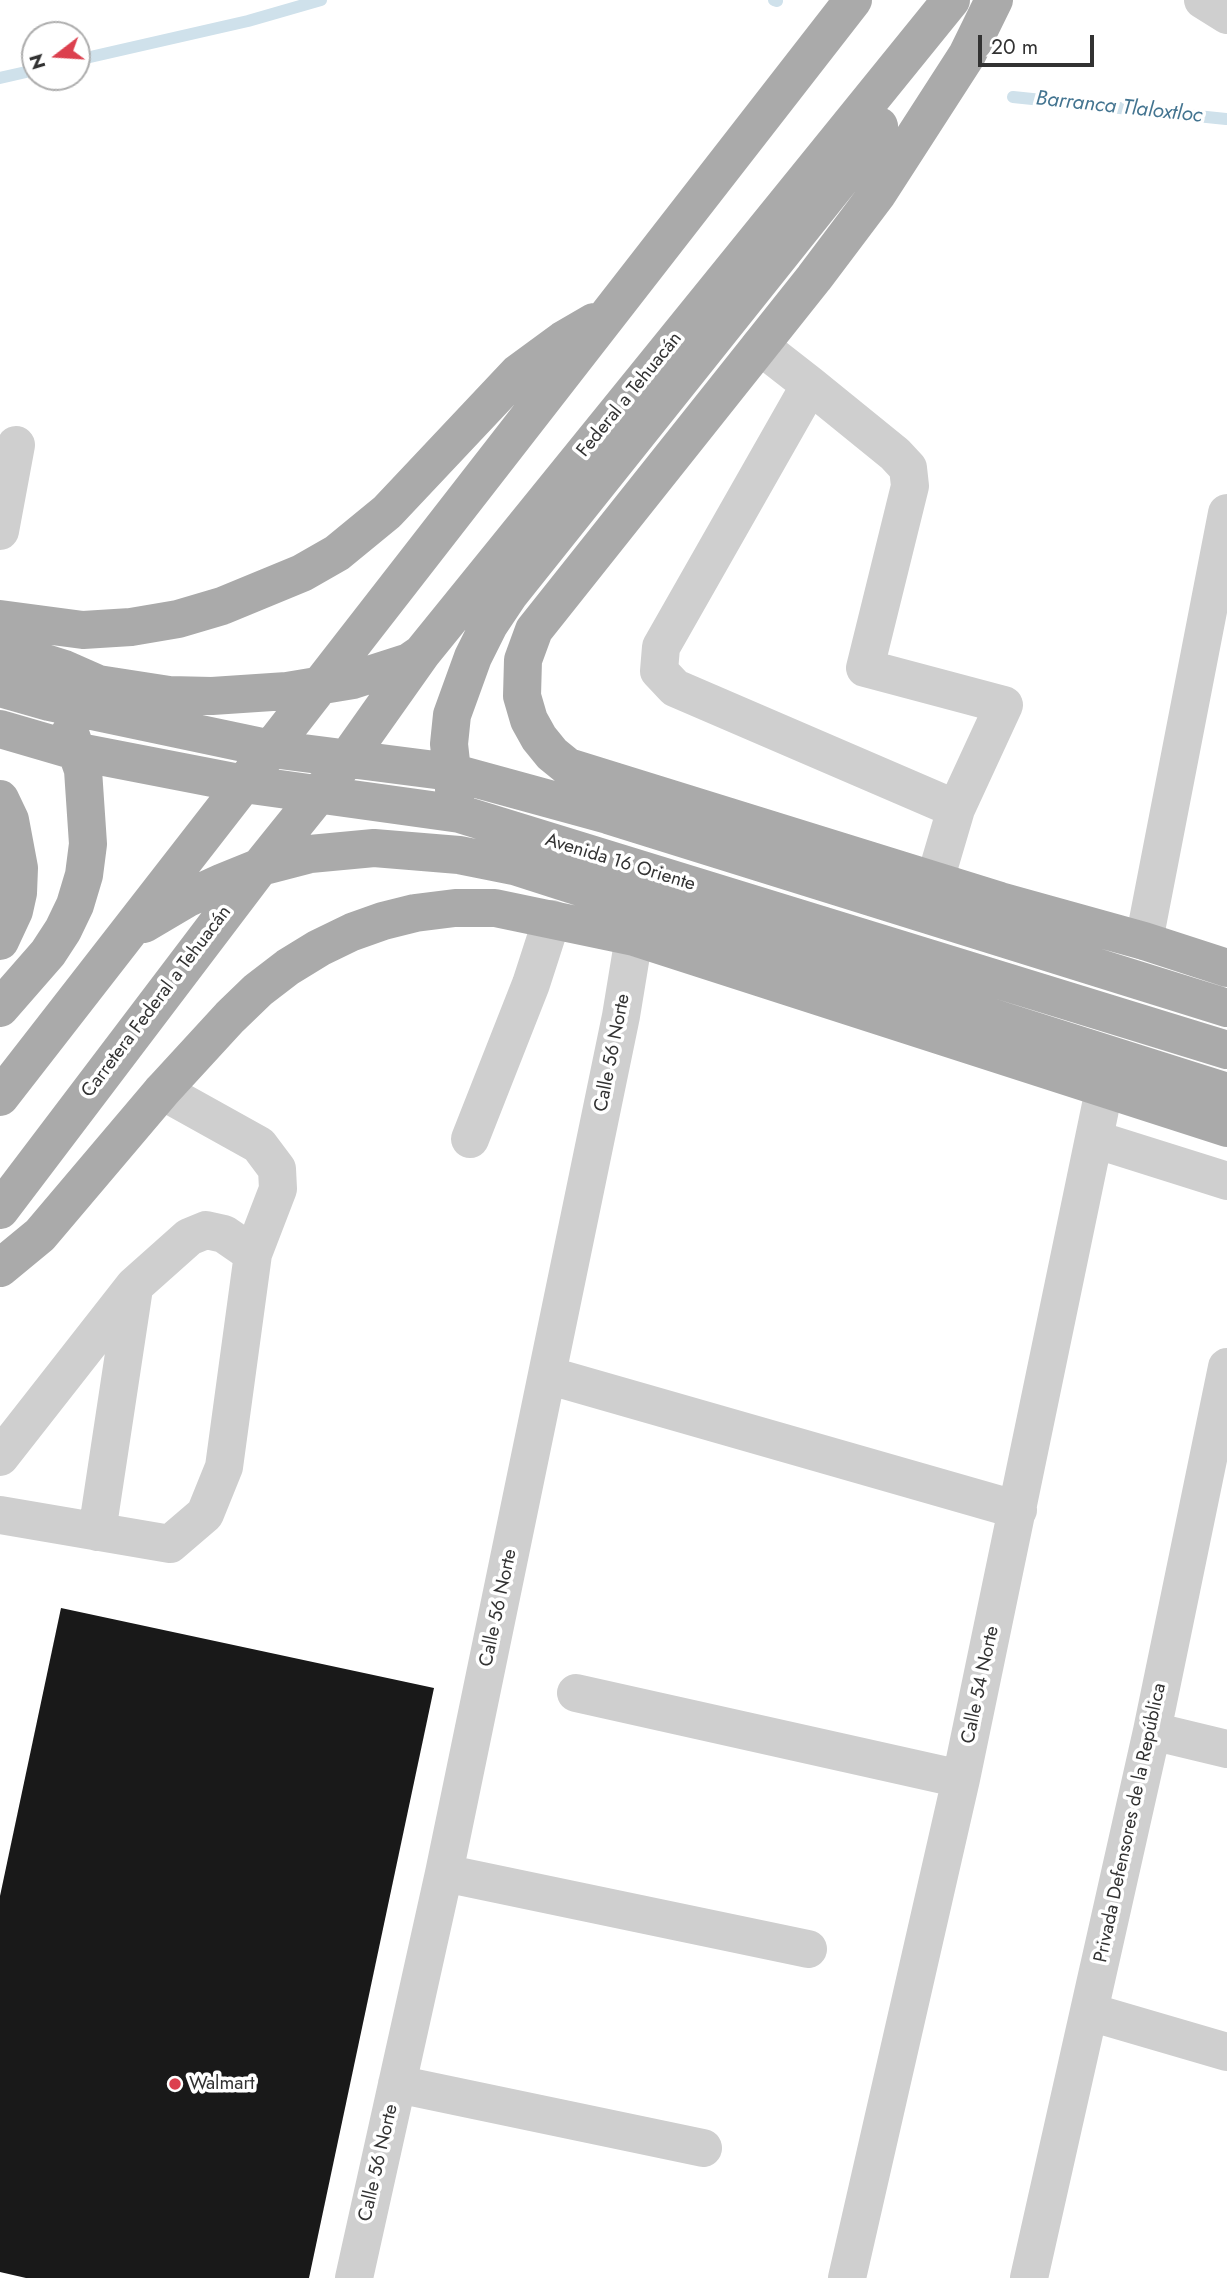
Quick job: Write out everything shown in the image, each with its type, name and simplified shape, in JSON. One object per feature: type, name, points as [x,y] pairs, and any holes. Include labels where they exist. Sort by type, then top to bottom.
[{"type":"main road","points":[[0,1097],[853,0]]},
{"type":"main road","name":"Federal a Tehuacán","points":[[316,796],[347,759],[422,653],[951,0]]},
{"type":"main road","points":[[563,921],[505,881],[485,860],[470,838],[453,794],[449,744],[456,700],[473,657],[489,625],[509,595],[845,174],[965,0]]},
{"type":"main road","points":[[994,0],[967,55],[878,193],[534,630],[526,649],[522,696],[529,720],[539,738],[552,754],[568,767],[1227,968]]},
{"type":"main road","points":[[0,619],[83,630],[131,627],[178,619],[222,606],[302,573],[337,553],[387,512],[518,373],[563,340],[611,313]]},
{"type":"main road","points":[[0,649],[64,669],[97,684],[157,693],[212,696],[321,686],[384,671],[409,662],[422,653]]},
{"type":"main road","points":[[0,688],[49,702],[272,749],[451,772],[621,819],[1227,1007]]},
{"type":"main road","points":[[0,1008],[48,953],[64,930],[84,875],[88,844],[83,771],[79,752],[49,702]]},
{"type":"main road","name":"Avenida 16 Oriente","points":[[0,729],[79,752],[244,784],[460,814],[1227,1050]]},
{"type":"main road","name":"Carretera Federal a Tehuacán","points":[[0,1210],[316,796]]},
{"type":"main road","points":[[0,799],[10,820],[19,868],[14,911],[0,941]]},
{"type":"main road","points":[[126,936],[188,898],[260,867],[310,854],[374,848],[416,850],[485,860],[546,876],[969,1028],[1104,1090],[1227,1128]]},
{"type":"main road","points":[[0,1268],[40,1235],[162,1091],[258,990],[319,948],[352,932],[415,913],[455,908],[495,908],[563,921],[634,937],[969,1028],[1227,1092]]},
{"type":"main road","points":[[969,1028],[983,975]]},
{"type":"street","points":[[1203,0],[1227,15]]},
{"type":"street","points":[[760,346],[895,454],[908,468],[910,486],[865,668],[1004,705],[956,809],[935,880]]},
{"type":"street","points":[[810,385],[661,647],[659,671],[675,688],[956,809]]},
{"type":"street","points":[[0,531],[16,444]]},
{"type":"street","points":[[1144,942],[1227,513]]},
{"type":"street","points":[[470,1139],[531,984],[563,921]]},
{"type":"street","name":"Calle 56 Norte","points":[[354,2278],[444,1873],[621,1016],[634,937]]},
{"type":"street","name":"Calle 54 Norte","points":[[848,2278],[961,1779],[1104,1090]]},
{"type":"street","points":[[0,1515],[170,1544],[205,1514],[223,1466],[253,1254],[278,1189],[277,1168],[259,1145],[162,1091]]},
{"type":"street","points":[[1094,1139],[1227,1181]]},
{"type":"street","points":[[0,1457],[134,1286],[189,1237],[206,1230],[224,1234],[253,1254]]},
{"type":"street","points":[[97,1532],[134,1286]]},
{"type":"street","name":"Privada Defensores de la República","points":[[1029,2278],[1219,1440],[1227,1367]]},
{"type":"street","points":[[547,1375],[1018,1510]]},
{"type":"street","points":[[576,1693],[961,1779]]},
{"type":"street","points":[[1152,1731],[1227,1749]]},
{"type":"street","points":[[444,1873],[808,1950]]},
{"type":"street","points":[[1090,2012],[1227,2052]]},
{"type":"street","points":[[397,2084],[703,2148]]},
{"type":"building","name":"Walmart","points":[[61,1608],[434,1688],[309,2278],[26,2278],[0,2272],[0,1896]]},
{"type":"waterway","name":"Barranca Tlaloxtloc","points":[[91,57],[248,21],[321,0]]},
{"type":"waterway","name":"Barranca Tlaloxtloc","points":[[0,78],[21,73]]},
{"type":"waterway","name":"Barranca Tlaloxtloc","points":[[1013,97],[1226,119]]},
{"type":"place","name":"Walmart","points":[[175,2084]]}]
